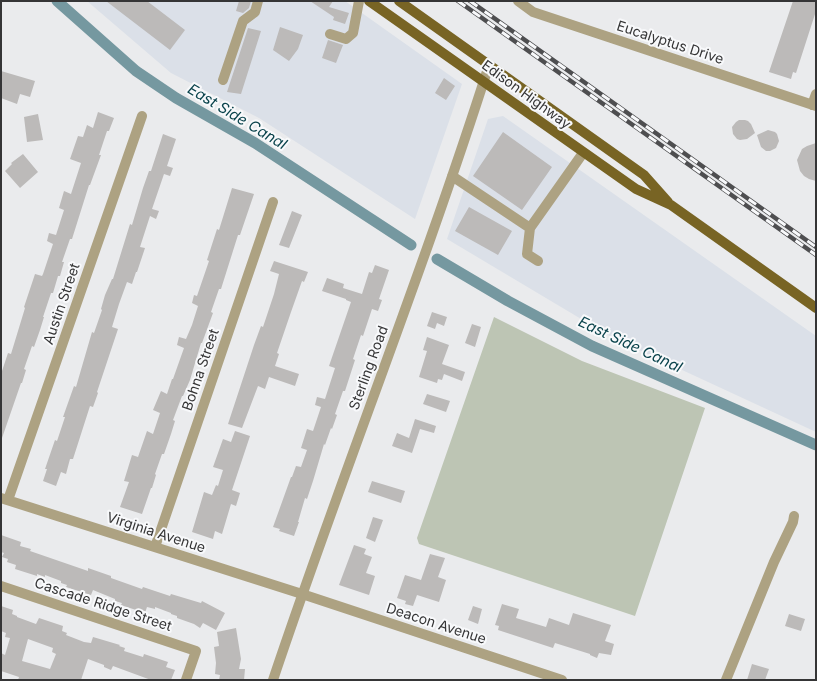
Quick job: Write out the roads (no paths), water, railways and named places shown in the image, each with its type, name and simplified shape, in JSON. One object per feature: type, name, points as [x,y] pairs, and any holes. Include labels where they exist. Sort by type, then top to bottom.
[{"type":"main road","name":"Edison Highway","points":[[369,1],[484,81],[583,153],[636,189],[671,205],[816,308]]},
{"type":"main road","name":"Edison Highway","points":[[399,1],[644,175],[671,205]]},
{"type":"street","points":[[223,80],[243,21],[255,12],[258,1]]},
{"type":"street","points":[[330,34],[346,39],[353,33],[359,1]]},
{"type":"street","name":"Eucalyptus Drive","points":[[518,1],[533,12],[814,106]]},
{"type":"street","name":"Sterling Road","points":[[273,680],[302,594],[452,176],[489,65]]},
{"type":"street","points":[[814,106],[816,94]]},
{"type":"street","name":"Austin Street","points":[[5,499],[142,116]]},
{"type":"street","points":[[538,261],[527,254],[530,228],[583,153]]},
{"type":"street","points":[[452,176],[530,228]]},
{"type":"street","name":"Bohna Street","points":[[155,547],[273,202]]},
{"type":"street","name":"Virginia Avenue","points":[[5,499],[302,594]]},
{"type":"street","points":[[726,680],[794,516]]},
{"type":"street","name":"Cascade Ridge Street","points":[[1,586],[196,650],[186,680]]},
{"type":"street","name":"Deacon Avenue","points":[[302,594],[562,680]]},
{"type":"waterway","name":"East Side Canal","points":[[57,1],[136,71],[176,98],[255,143],[411,245]]},
{"type":"waterway","name":"East Side Canal","points":[[437,259],[508,301],[592,346],[816,445]]},
{"type":"railway","points":[[458,1],[816,255]]},
{"type":"railway","points":[[470,1],[816,247]]}]
